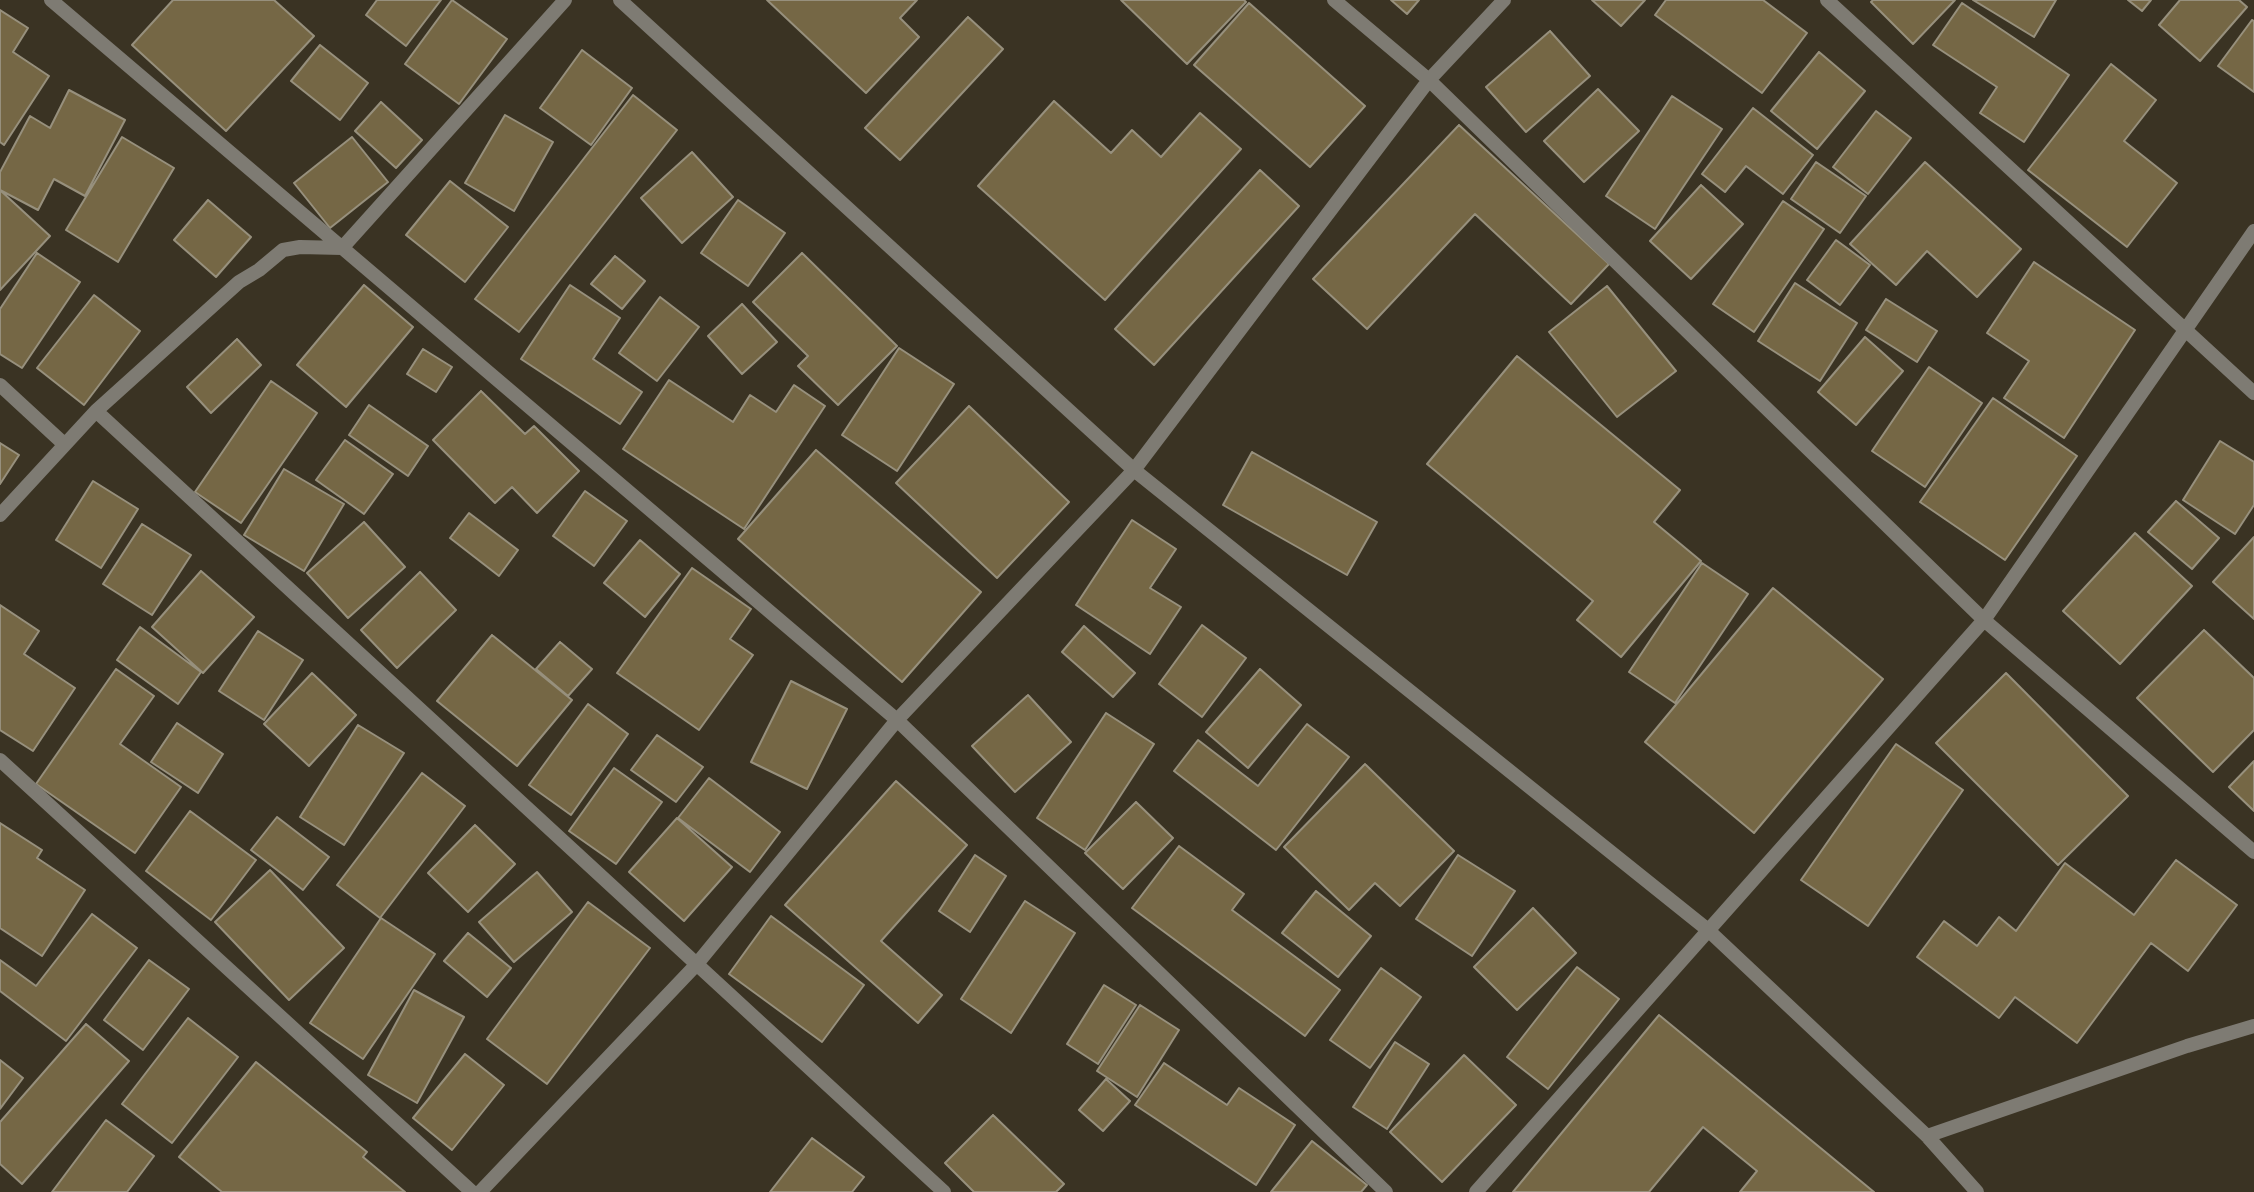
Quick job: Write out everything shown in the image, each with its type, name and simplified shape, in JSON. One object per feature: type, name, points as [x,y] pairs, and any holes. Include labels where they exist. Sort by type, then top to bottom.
[{"type":"street","points":[[51,0],[897,720],[1386,1192]]},
{"type":"street","points":[[0,515],[96,411],[239,282],[283,250],[300,247],[342,248],[565,0]]},
{"type":"street","points":[[620,0],[1134,470],[1708,930],[1927,1136],[1978,1192]]},
{"type":"street","points":[[1334,0],[1429,80],[1984,620],[2254,852]]},
{"type":"street","points":[[480,1192],[696,965],[897,720],[1134,470],[1429,80],[1504,0]]},
{"type":"street","points":[[1826,0],[2254,393]]},
{"type":"street","points":[[1476,1192],[1984,620],[2254,231]]},
{"type":"street","points":[[0,384],[64,444]]},
{"type":"street","points":[[96,411],[944,1192]]},
{"type":"street","points":[[0,760],[472,1192]]},
{"type":"street","points":[[1927,1136],[2187,1046],[2254,1026]]},
{"type":"building","points":[[173,0],[274,0],[314,36],[226,131],[132,45]]},
{"type":"building","points":[[377,0],[441,0],[406,46],[366,15]]},
{"type":"building","points":[[452,0],[507,39],[459,104],[405,64]]},
{"type":"building","points":[[767,0],[917,0],[900,18],[919,37],[866,93]]},
{"type":"building","points":[[1121,0],[1244,0],[1246,2],[1187,64]]},
{"type":"building","points":[[1391,0],[1419,0],[1407,14]]},
{"type":"building","points":[[1592,0],[1645,0],[1621,26]]},
{"type":"building","points":[[1666,0],[1763,0],[1807,33],[1762,93],[1655,15]]},
{"type":"building","points":[[1955,0],[1913,44],[1871,2]]},
{"type":"building","points":[[1973,0],[2056,0],[2034,37]]},
{"type":"building","points":[[2128,0],[2151,0],[2142,11]]},
{"type":"building","points":[[2180,0],[2239,0],[2247,7],[2200,61],[2159,25]]},
{"type":"building","points":[[1249,3],[1365,106],[1310,167],[1194,65]]},
{"type":"building","points":[[1962,3],[2069,75],[2024,142],[1980,113],[1997,87],[1933,45]]},
{"type":"building","points":[[0,10],[28,28],[13,52],[49,76],[4,145],[0,142]]},
{"type":"building","points":[[968,17],[1003,49],[900,160],[865,128]]},
{"type":"building","points":[[2252,20],[2254,21],[2254,92],[2218,66]]},
{"type":"building","points":[[1550,31],[1590,76],[1526,132],[1486,87]]},
{"type":"building","points":[[320,45],[368,83],[340,120],[291,81]]},
{"type":"building","points":[[582,50],[632,88],[591,145],[540,108]]},
{"type":"building","points":[[1819,52],[1865,91],[1817,149],[1771,111]]},
{"type":"building","points":[[2111,64],[2156,100],[2124,141],[2177,183],[2127,247],[2028,170]]},
{"type":"building","points":[[1598,89],[1639,131],[1584,182],[1544,141]]},
{"type":"building","points":[[69,90],[125,120],[85,196],[54,179],[38,210],[0,190],[0,172],[30,116],[50,128]]},
{"type":"building","points":[[633,95],[677,130],[519,332],[475,299]]},
{"type":"building","points":[[1672,96],[1722,129],[1655,229],[1606,196]]},
{"type":"building","points":[[1054,101],[1111,153],[1132,130],[1161,157],[1200,113],[1241,149],[1105,300],[978,186]]},
{"type":"building","points":[[381,102],[422,140],[396,168],[355,131]]},
{"type":"building","points":[[1753,108],[1813,155],[1783,194],[1746,166],[1725,192],[1702,174]]},
{"type":"building","points":[[1876,111],[1911,138],[1868,194],[1833,167]]},
{"type":"building","points":[[505,115],[553,142],[514,211],[465,183]]},
{"type":"building","points":[[1459,125],[1609,264],[1571,304],[1475,214],[1367,329],[1313,279]]},
{"type":"building","points":[[122,137],[174,168],[118,262],[66,230]]},
{"type":"building","points":[[352,137],[388,182],[330,228],[294,183]]},
{"type":"building","points":[[692,152],[733,197],[682,243],[641,198]]},
{"type":"building","points":[[1816,162],[1866,196],[1840,233],[1791,199]]},
{"type":"building","points":[[1925,162],[2021,249],[1977,297],[1927,251],[1896,285],[1850,244]]},
{"type":"building","points":[[1260,170],[1299,206],[1154,365],[1115,329]]},
{"type":"building","points":[[450,181],[508,227],[465,282],[406,235]]},
{"type":"building","points":[[1701,185],[1743,224],[1691,279],[1650,241]]},
{"type":"building","points":[[0,192],[50,236],[0,290]]},
{"type":"building","points":[[208,200],[251,237],[216,277],[174,240]]},
{"type":"building","points":[[738,200],[785,233],[748,286],[701,253]]},
{"type":"building","points":[[1783,201],[1824,229],[1754,332],[1713,304]]},
{"type":"building","points":[[1836,240],[1870,265],[1840,305],[1807,280]]},
{"type":"building","points":[[37,253],[80,282],[22,368],[0,354],[0,309]]},
{"type":"building","points":[[802,253],[897,346],[838,405],[798,366],[808,356],[753,302]]},
{"type":"building","points":[[615,256],[645,281],[622,309],[591,284]]},
{"type":"building","points":[[2034,262],[2135,330],[2064,438],[2004,398],[2029,361],[1987,333]]},
{"type":"building","points":[[1795,283],[1857,323],[1820,381],[1758,341]]},
{"type":"building","points":[[364,285],[413,327],[346,407],[297,365]]},
{"type":"building","points":[[570,285],[620,318],[593,359],[642,392],[620,424],[521,359]]},
{"type":"building","points":[[1607,286],[1676,371],[1617,417],[1549,332]]},
{"type":"building","points":[[94,295],[140,331],[84,405],[37,368]]},
{"type":"building","points":[[660,297],[699,327],[657,381],[619,353]]},
{"type":"building","points":[[1886,299],[1937,331],[1917,362],[1866,330]]},
{"type":"building","points":[[742,304],[777,342],[742,374],[708,336]]},
{"type":"building","points":[[1865,337],[1903,371],[1856,425],[1818,392]]},
{"type":"building","points":[[237,339],[261,365],[211,413],[187,387]]},
{"type":"building","points":[[899,348],[954,384],[897,471],[842,435]]},
{"type":"building","points":[[423,349],[452,367],[436,392],[407,374]]},
{"type":"building","points":[[1517,356],[1680,490],[1654,522],[1701,561],[1621,657],[1577,620],[1593,601],[1427,464]]},
{"type":"building","points":[[1929,367],[1982,403],[1925,487],[1872,451]]},
{"type":"building","points":[[669,380],[733,422],[750,395],[776,412],[794,385],[825,406],[744,529],[623,449]]},
{"type":"building","points":[[271,381],[317,413],[241,523],[195,492]]},
{"type":"building","points":[[481,391],[525,434],[534,426],[579,471],[537,513],[512,487],[495,503],[433,440]]},
{"type":"building","points":[[1993,398],[2077,456],[2005,560],[1920,502]]},
{"type":"building","points":[[369,405],[428,446],[408,476],[349,435]]},
{"type":"building","points":[[969,406],[1069,502],[997,578],[896,483]]},
{"type":"building","points":[[345,440],[393,474],[364,514],[316,480]]},
{"type":"building","points":[[2220,441],[2254,462],[2254,505],[2235,534],[2183,500]]},
{"type":"building","points":[[0,443],[19,455],[0,484]]},
{"type":"building","points":[[816,450],[981,592],[902,682],[738,539]]},
{"type":"building","points":[[1252,452],[1377,522],[1347,575],[1223,505]]},
{"type":"building","points":[[284,469],[344,504],[304,571],[244,535]]},
{"type":"building","points":[[93,481],[138,509],[101,568],[56,540]]},
{"type":"building","points":[[585,491],[627,521],[594,566],[553,536]]},
{"type":"building","points":[[2176,501],[2219,538],[2192,569],[2148,532]]},
{"type":"building","points":[[469,513],[518,550],[499,576],[450,538]]},
{"type":"building","points":[[1132,520],[1176,549],[1150,588],[1181,607],[1150,654],[1076,605]]},
{"type":"building","points":[[364,522],[405,567],[348,618],[307,573]]},
{"type":"building","points":[[142,524],[191,555],[152,615],[103,584]]},
{"type":"building","points":[[2135,533],[2192,586],[2120,664],[2063,611]]},
{"type":"building","points":[[2254,537],[2254,619],[2213,582]]},
{"type":"building","points":[[640,540],[680,574],[645,617],[604,583]]},
{"type":"building","points":[[1702,563],[1748,594],[1675,703],[1629,672]]},
{"type":"building","points":[[692,568],[751,609],[730,639],[753,655],[699,730],[617,673]]},
{"type":"building","points":[[201,571],[254,617],[203,673],[152,627]]},
{"type":"building","points":[[420,572],[456,610],[397,668],[361,630]]},
{"type":"building","points":[[1773,588],[1883,679],[1754,833],[1645,742]]},
{"type":"building","points":[[0,605],[39,631],[24,654],[75,688],[33,751],[0,730]]},
{"type":"building","points":[[1202,625],[1246,658],[1202,717],[1159,684]]},
{"type":"building","points":[[1084,626],[1135,673],[1113,697],[1062,652]]},
{"type":"building","points":[[140,627],[201,672],[178,704],[117,660]]},
{"type":"building","points":[[2204,630],[2254,678],[2254,730],[2213,772],[2137,698]]},
{"type":"building","points":[[258,631],[303,660],[264,720],[219,691]]},
{"type":"building","points":[[492,635],[572,700],[517,766],[437,701]]},
{"type":"building","points":[[560,642],[592,669],[568,696],[536,669]]},
{"type":"building","points":[[116,669],[154,696],[120,744],[181,787],[135,853],[36,784]]},
{"type":"building","points":[[1260,669],[1301,705],[1248,768],[1206,732]]},
{"type":"building","points":[[312,673],[356,715],[309,766],[264,724]]},
{"type":"building","points":[[2006,673],[2128,796],[2058,865],[1936,743]]},
{"type":"building","points":[[791,681],[847,709],[807,789],[751,762]]},
{"type":"building","points":[[1028,695],[1071,742],[1015,792],[972,746]]},
{"type":"building","points":[[588,704],[628,734],[571,815],[529,785]]},
{"type":"building","points":[[1106,713],[1154,744],[1085,850],[1037,818]]},
{"type":"building","points":[[177,723],[223,754],[198,793],[151,762]]},
{"type":"building","points":[[1307,724],[1349,757],[1276,850],[1174,771],[1198,740],[1258,786]]},
{"type":"building","points":[[358,725],[404,753],[344,845],[300,817]]},
{"type":"building","points":[[657,735],[703,767],[676,802],[631,770]]},
{"type":"building","points":[[1896,744],[1963,790],[1868,926],[1801,880]]},
{"type":"building","points":[[2254,761],[2254,811],[2229,787]]},
{"type":"building","points":[[1365,764],[1454,851],[1400,906],[1375,883],[1349,910],[1284,847]]},
{"type":"building","points":[[614,768],[662,802],[616,864],[569,831]]},
{"type":"building","points":[[422,773],[465,806],[380,918],[337,885]]},
{"type":"building","points":[[709,778],[780,832],[750,872],[678,818]]},
{"type":"building","points":[[896,781],[967,845],[881,941],[942,995],[918,1023],[785,905]]},
{"type":"building","points":[[1136,802],[1173,838],[1123,889],[1085,853]]},
{"type":"building","points":[[190,811],[256,860],[211,920],[146,871]]},
{"type":"building","points":[[277,817],[329,857],[303,890],[251,850]]},
{"type":"building","points":[[677,818],[732,867],[684,921],[629,872]]},
{"type":"building","points":[[0,823],[42,850],[37,858],[85,890],[42,956],[0,928]]},
{"type":"building","points":[[475,825],[515,864],[468,912],[428,873]]},
{"type":"building","points":[[1179,846],[1244,894],[1232,910],[1340,990],[1305,1036],[1132,908]]},
{"type":"building","points":[[975,855],[1006,876],[970,932],[939,911]]},
{"type":"building","points":[[1458,855],[1515,891],[1472,956],[1416,919]]},
{"type":"building","points":[[2176,860],[2237,905],[2188,971],[2151,943],[2077,1043],[2015,997],[1999,1018],[1917,957],[1944,921],[1977,946],[1999,917],[2016,931],[2065,863],[2134,915]]},
{"type":"building","points":[[270,870],[344,948],[289,1000],[215,922]]},
{"type":"building","points":[[537,872],[572,912],[514,962],[479,922]]},
{"type":"building","points":[[1316,891],[1371,936],[1338,977],[1282,933]]},
{"type":"building","points":[[1025,901],[1075,933],[1011,1033],[961,999]]},
{"type":"building","points":[[588,902],[650,948],[547,1084],[487,1039]]},
{"type":"building","points":[[1533,908],[1576,953],[1517,1010],[1474,967]]},
{"type":"building","points":[[92,914],[137,948],[66,1041],[0,991],[0,960],[36,986]]},
{"type":"building","points":[[771,916],[864,985],[822,1042],[729,974]]},
{"type":"building","points":[[381,918],[435,954],[363,1059],[310,1023]]},
{"type":"building","points":[[468,933],[511,968],[487,997],[444,961]]},
{"type":"building","points":[[149,960],[189,989],[143,1050],[104,1020]]},
{"type":"building","points":[[1577,967],[1619,999],[1548,1089],[1507,1057]]},
{"type":"building","points":[[1381,968],[1421,997],[1370,1068],[1330,1040]]},
{"type":"building","points":[[1104,985],[1136,1005],[1098,1064],[1067,1044]]},
{"type":"building","points":[[414,990],[464,1017],[417,1103],[368,1075]]},
{"type":"building","points":[[1140,1005],[1179,1030],[1137,1097],[1097,1071]]},
{"type":"building","points":[[1659,1015],[1874,1192],[1740,1192],[1757,1171],[1703,1127],[1649,1192],[1513,1192]]},
{"type":"building","points":[[188,1018],[238,1057],[172,1143],[122,1104]]},
{"type":"building","points":[[86,1024],[129,1061],[22,1184],[0,1164],[0,1122]]},
{"type":"building","points":[[1395,1042],[1429,1064],[1387,1129],[1353,1107]]},
{"type":"building","points":[[465,1054],[504,1085],[452,1150],[413,1118]]},
{"type":"building","points":[[1464,1055],[1516,1105],[1442,1182],[1390,1132]]},
{"type":"building","points":[[0,1060],[23,1078],[0,1109]]},
{"type":"building","points":[[256,1062],[367,1152],[363,1157],[405,1192],[222,1192],[179,1157]]},
{"type":"building","points":[[1164,1063],[1227,1105],[1239,1088],[1295,1125],[1256,1185],[1135,1105]]},
{"type":"building","points":[[1106,1079],[1130,1101],[1103,1131],[1079,1110]]},
{"type":"building","points":[[993,1115],[1064,1184],[1056,1192],[974,1192],[945,1163]]},
{"type":"building","points":[[106,1120],[154,1156],[127,1192],[52,1192]]},
{"type":"building","points":[[812,1138],[864,1177],[852,1192],[770,1192]]},
{"type":"building","points":[[1312,1141],[1367,1185],[1361,1192],[1271,1192]]}]
